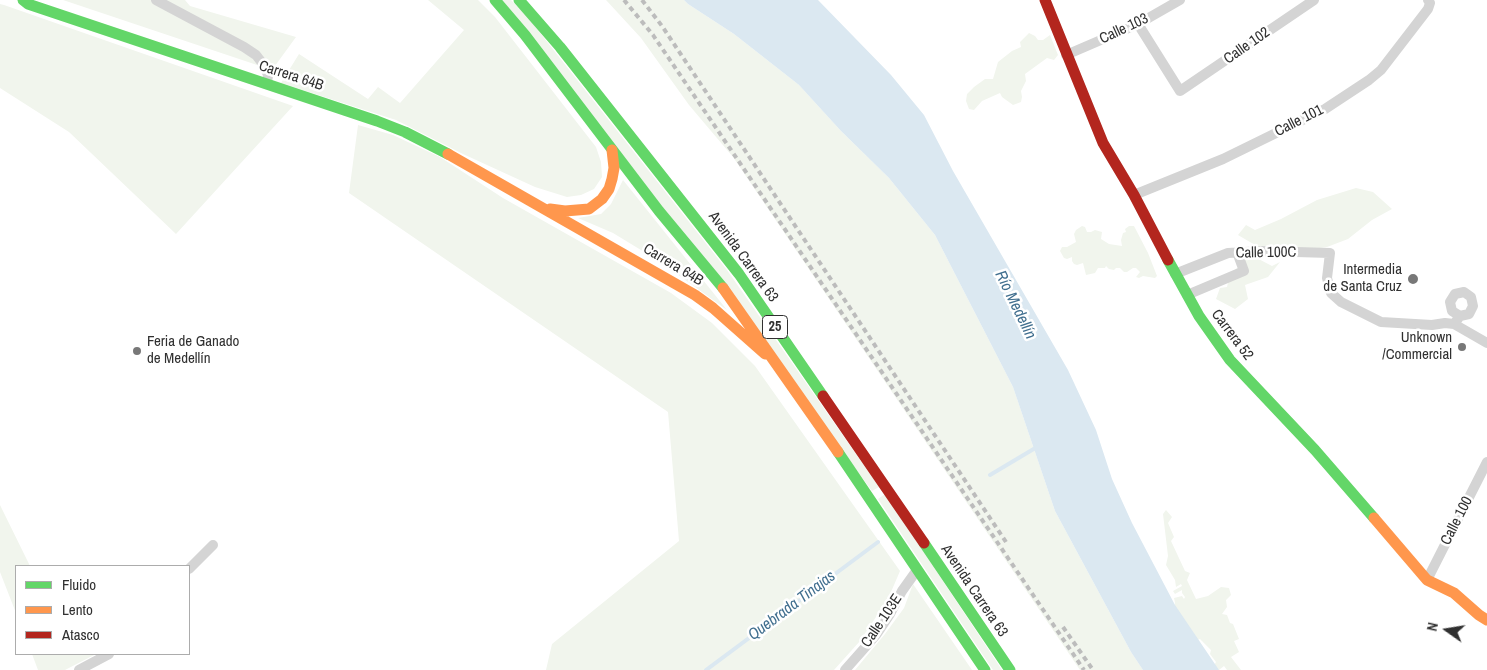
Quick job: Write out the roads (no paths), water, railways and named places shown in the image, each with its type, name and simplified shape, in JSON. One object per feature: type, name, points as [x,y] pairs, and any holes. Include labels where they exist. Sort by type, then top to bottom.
[{"type":"main road","name":"25","points":[[495,0],[525,35],[659,211],[723,287],[780,367],[985,670]]},
{"type":"main road","name":"Avenida Carrera 63","points":[[519,0],[560,47],[700,222],[739,274],[1010,670]]},
{"type":"main road","name":"Carrera 52","points":[[1045,0],[1103,143],[1134,195],[1199,316],[1230,360],[1315,450],[1428,580],[1454,593],[1487,620]]},
{"type":"main road","name":"Carrera 64B","points":[[22,1],[405,132],[540,205],[694,295],[727,320],[780,367]]},
{"type":"main road","name":"Carrera 64B","points":[[540,205],[565,211],[588,209],[596,205],[609,190],[614,168],[612,150]]},
{"type":"street","points":[[156,0],[256,55],[268,75],[267,84]]},
{"type":"street","name":"Calle 103","points":[[1066,55],[1138,24],[1180,0]]},
{"type":"street","name":"Calle 102","points":[[1138,24],[1180,91],[1314,0]]},
{"type":"street","name":"Calle 101","points":[[1134,195],[1223,159],[1325,109],[1370,80],[1381,70],[1428,9],[1429,2]]},
{"type":"street","name":"Calle 100C","points":[[1175,274],[1228,253],[1262,251],[1330,253],[1327,278],[1331,293],[1342,302],[1381,322],[1432,325],[1457,320],[1487,343]]},
{"type":"street","points":[[1187,295],[1244,271],[1237,252]]},
{"type":"street","name":"Calle 100","points":[[1428,580],[1487,462]]},
{"type":"street","points":[[190,568],[213,545]]},
{"type":"street","name":"Calle 103E","points":[[845,670],[876,635],[917,570]]},
{"type":"street","points":[[79,670],[107,655]]},
{"type":"water","name":"Río Medellín","points":[[684,0],[818,0],[891,75],[924,115],[953,171],[1068,370],[1096,430],[1112,479],[1132,523],[1175,605],[1219,670],[1143,670],[1131,652],[1055,511],[1013,387],[935,235],[889,178],[841,131],[799,85],[734,34]]},
{"type":"waterway","name":"Quebrada Tinajas","points":[[990,475],[1037,447]]},
{"type":"waterway","name":"Quebrada Tinajas","points":[[706,670],[878,542]]},
{"type":"railway","points":[[624,0],[653,35],[1084,670]]},
{"type":"railway","points":[[642,0],[662,26],[1006,542]]},
{"type":"railway","points":[[1063,627],[1093,670]]},
{"type":"place","name":"Intermedia de Santa Cruz","points":[[1413,279]]},
{"type":"place","name":"Unknown /Commercial","points":[[1462,347]]},
{"type":"place","name":"Feria de Ganado de Medellín","points":[[137,351]]}]
